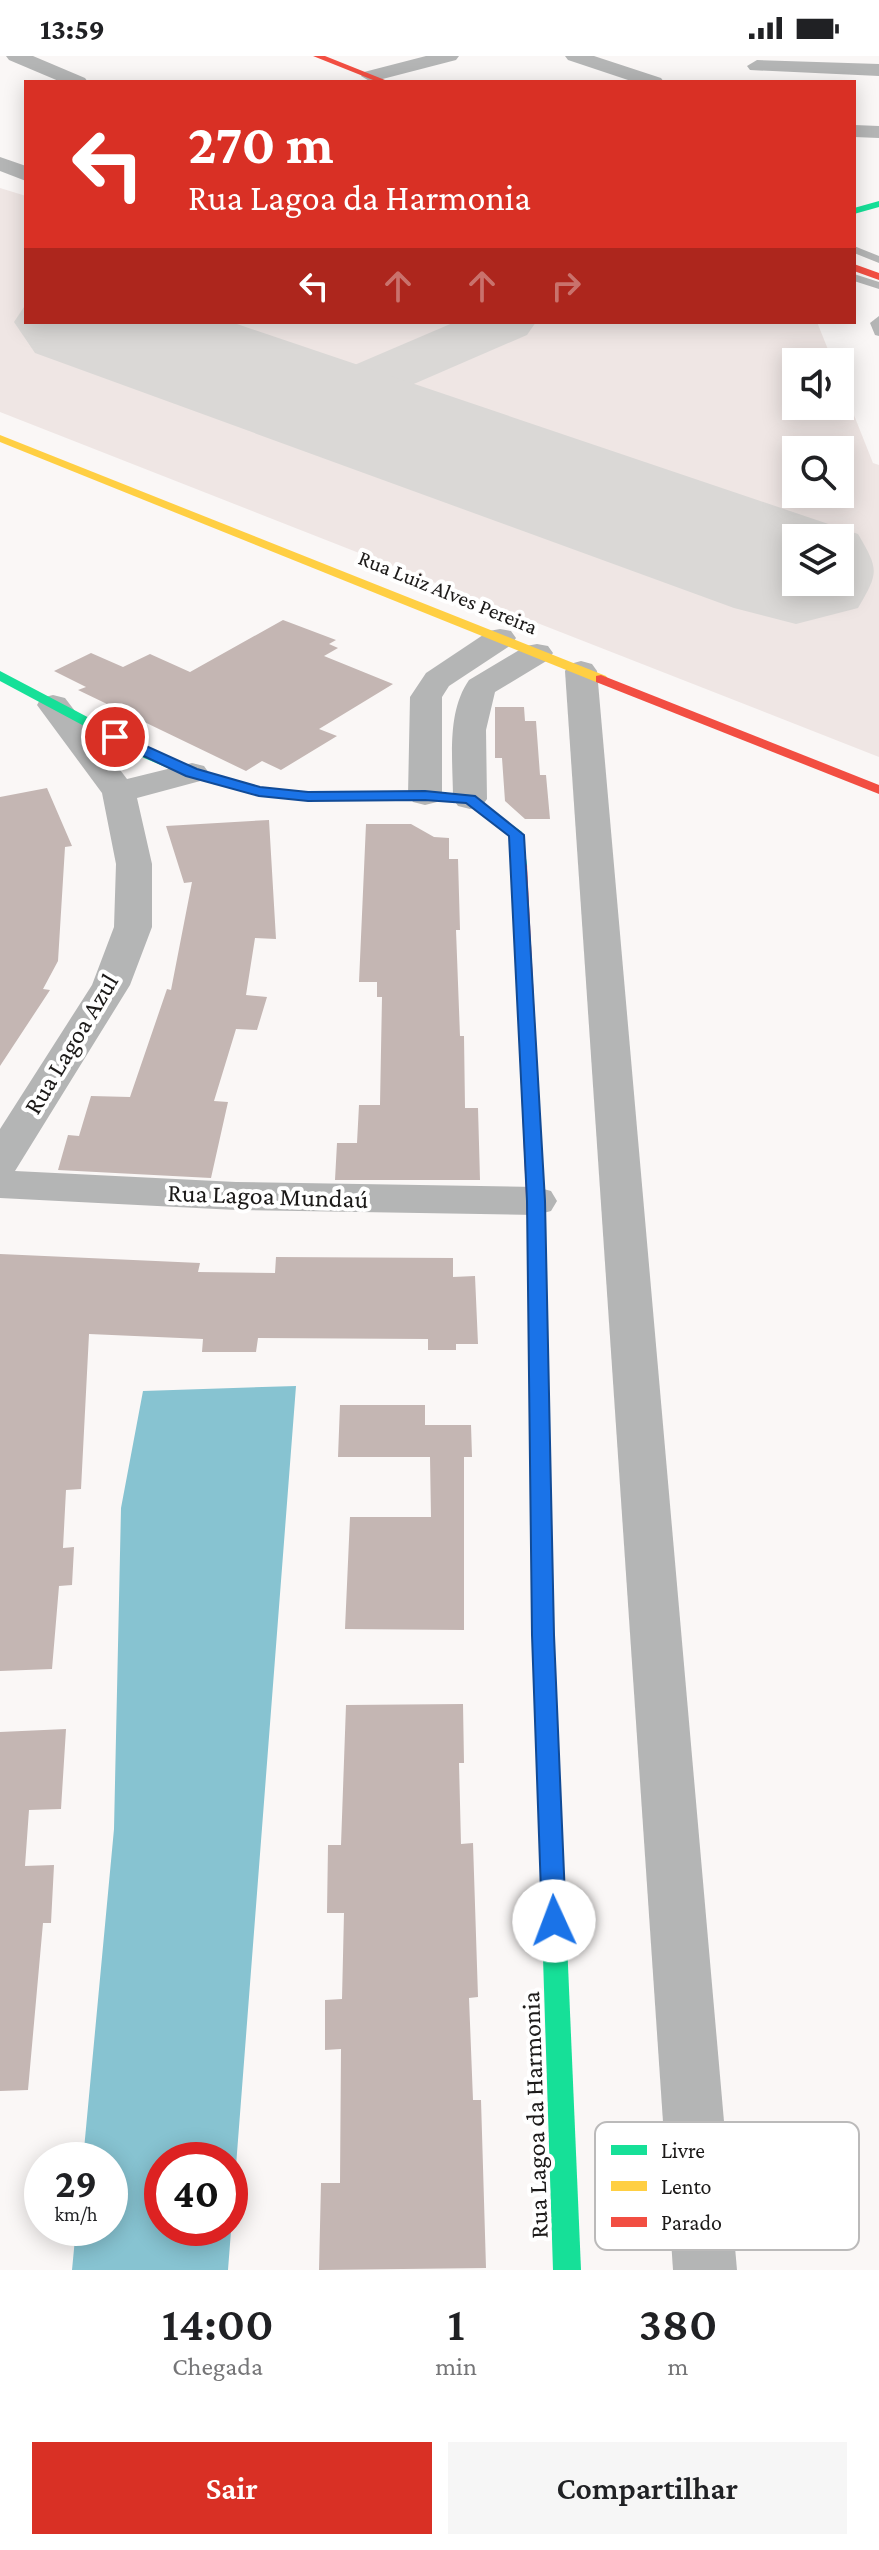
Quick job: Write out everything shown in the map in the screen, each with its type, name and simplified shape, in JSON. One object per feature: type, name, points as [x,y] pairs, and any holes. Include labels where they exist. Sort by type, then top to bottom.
[{"type":"street","points":[[0,59],[14,56],[73,80]]},
{"type":"street","points":[[294,56],[364,80]]},
{"type":"street","points":[[317,56],[365,80]]},
{"type":"street","points":[[370,80],[449,56]]},
{"type":"street","points":[[575,56],[648,80]]},
{"type":"street","points":[[754,61],[879,70]]},
{"type":"street","points":[[754,61],[769,80]]},
{"type":"street","points":[[856,131],[879,132]]},
{"type":"street","points":[[1,163],[24,158]]},
{"type":"street","points":[[1,163],[24,173]]},
{"type":"street","points":[[856,210],[879,204]]},
{"type":"street","points":[[856,260],[879,268]]},
{"type":"street","points":[[856,268],[879,277]]},
{"type":"street","name":"Rua Luiz Alves Pereira","points":[[0,438],[879,790]]},
{"type":"street","points":[[425,795],[426,697],[437,680],[500,638]]},
{"type":"street","points":[[437,680],[480,687],[537,653]]},
{"type":"street","points":[[581,671],[694,2122]]},
{"type":"street","points":[[0,675],[149,755],[192,773],[259,792],[308,796],[425,795],[470,799],[469,730],[480,687]]},
{"type":"street","name":"Rua Lagoa Azul","points":[[0,1162],[111,985],[133,927],[134,864],[119,793],[90,750],[53,705]]},
{"type":"street","points":[[426,729],[469,730]]},
{"type":"street","points":[[119,793],[160,779],[192,773]]},
{"type":"street","name":"Rua Lagoa da Harmonia","points":[[470,799],[517,835],[536,1201],[543,1635],[567,2270]]},
{"type":"street","name":"Rua Lagoa Mundaú","points":[[0,1184],[236,1196],[536,1201]]},
{"type":"street","points":[[703,2250],[705,2270]]},
{"type":"lane","points":[[856,250],[879,260]]},
{"type":"lane","points":[[856,278],[879,286]]},
{"type":"lane","points":[[879,320],[876,323],[879,332]]},
{"type":"shaded area","points":[[0,188],[24,195],[24,324],[818,324],[827,348],[782,348],[782,420],[854,420],[854,415],[873,463],[879,465],[879,757],[0,412]]},
{"type":"water","points":[[296,1386],[238,2142],[144,2142],[144,2246],[230,2246],[228,2270],[72,2270],[74,2246],[128,2246],[128,2142],[85,2142],[114,1829],[121,1508],[143,1391]]},
{"type":"building","points":[[283,620],[336,640],[329,644],[338,648],[324,656],[393,684],[319,729],[337,736],[281,770],[262,761],[246,771],[78,690],[86,687],[54,671],[91,653],[123,667],[150,654],[190,672]]},
{"type":"building","points":[[495,707],[524,707],[525,721],[536,721],[540,775],[546,775],[550,819],[525,819],[505,801],[502,758],[495,758]]},
{"type":"building","points":[[47,788],[72,846],[65,847],[58,961],[43,989],[50,990],[0,1066],[0,797]]},
{"type":"building","points":[[269,820],[276,939],[255,938],[246,995],[267,997],[257,1030],[236,1029],[214,1101],[228,1102],[211,1178],[58,1170],[68,1135],[79,1136],[91,1096],[130,1097],[167,989],[171,990],[192,882],[184,883],[166,826]]},
{"type":"building","points":[[366,824],[411,824],[434,837],[449,838],[449,859],[458,859],[460,930],[456,930],[460,1036],[464,1036],[465,1108],[478,1108],[480,1180],[335,1180],[337,1143],[357,1143],[359,1105],[380,1105],[382,997],[377,997],[377,982],[359,982]]},
{"type":"building","points":[[0,1254],[200,1263],[198,1272],[275,1273],[276,1257],[453,1258],[453,1277],[475,1276],[478,1344],[456,1344],[456,1350],[428,1350],[428,1339],[258,1338],[256,1352],[202,1352],[203,1339],[89,1334],[81,1489],[66,1490],[63,1548],[74,1547],[72,1585],[59,1586],[52,1669],[0,1671]]},
{"type":"building","points":[[340,1405],[425,1405],[425,1425],[471,1425],[472,1457],[464,1457],[464,1630],[345,1629],[350,1517],[431,1517],[430,1457],[338,1457]]},
{"type":"building","points":[[463,1704],[464,1763],[459,1763],[461,1844],[473,1843],[478,1997],[469,1998],[473,2100],[481,2100],[486,2268],[319,2270],[321,2183],[340,2183],[341,2049],[325,2050],[325,2000],[342,1999],[344,1913],[327,1913],[328,1845],[341,1845],[346,1705]]},
{"type":"building","points":[[66,1729],[61,1809],[29,1810],[25,1866],[54,1865],[51,1923],[43,1923],[28,2090],[0,2091],[0,1732]]},
{"type":"taxiway","points":[[318,403],[501,324]]},
{"type":"runway","points":[[93,324],[782,566]]},
{"type":"traffic: fast","points":[[856,210],[879,204]]},
{"type":"traffic: fast","points":[[0,675],[149,755],[192,773],[259,792],[308,796],[425,795],[470,799],[517,835],[519,865]]},
{"type":"traffic: fast","points":[[553,1895],[567,2270]]},
{"type":"traffic: slow","points":[[0,438],[601,679]]},
{"type":"traffic: slow","points":[[536,1218],[543,1635],[553,1895]]},
{"type":"traffic: jam","points":[[317,56],[381,80]]},
{"type":"traffic: jam","points":[[856,268],[879,277]]},
{"type":"traffic: jam","points":[[601,679],[879,790]]},
{"type":"traffic: jam","points":[[519,865],[536,1218]]},
{"type":"route","points":[[115,737],[192,773],[259,792],[308,796],[425,795],[470,799],[517,835],[536,1201],[543,1635],[554,1921]]}]
